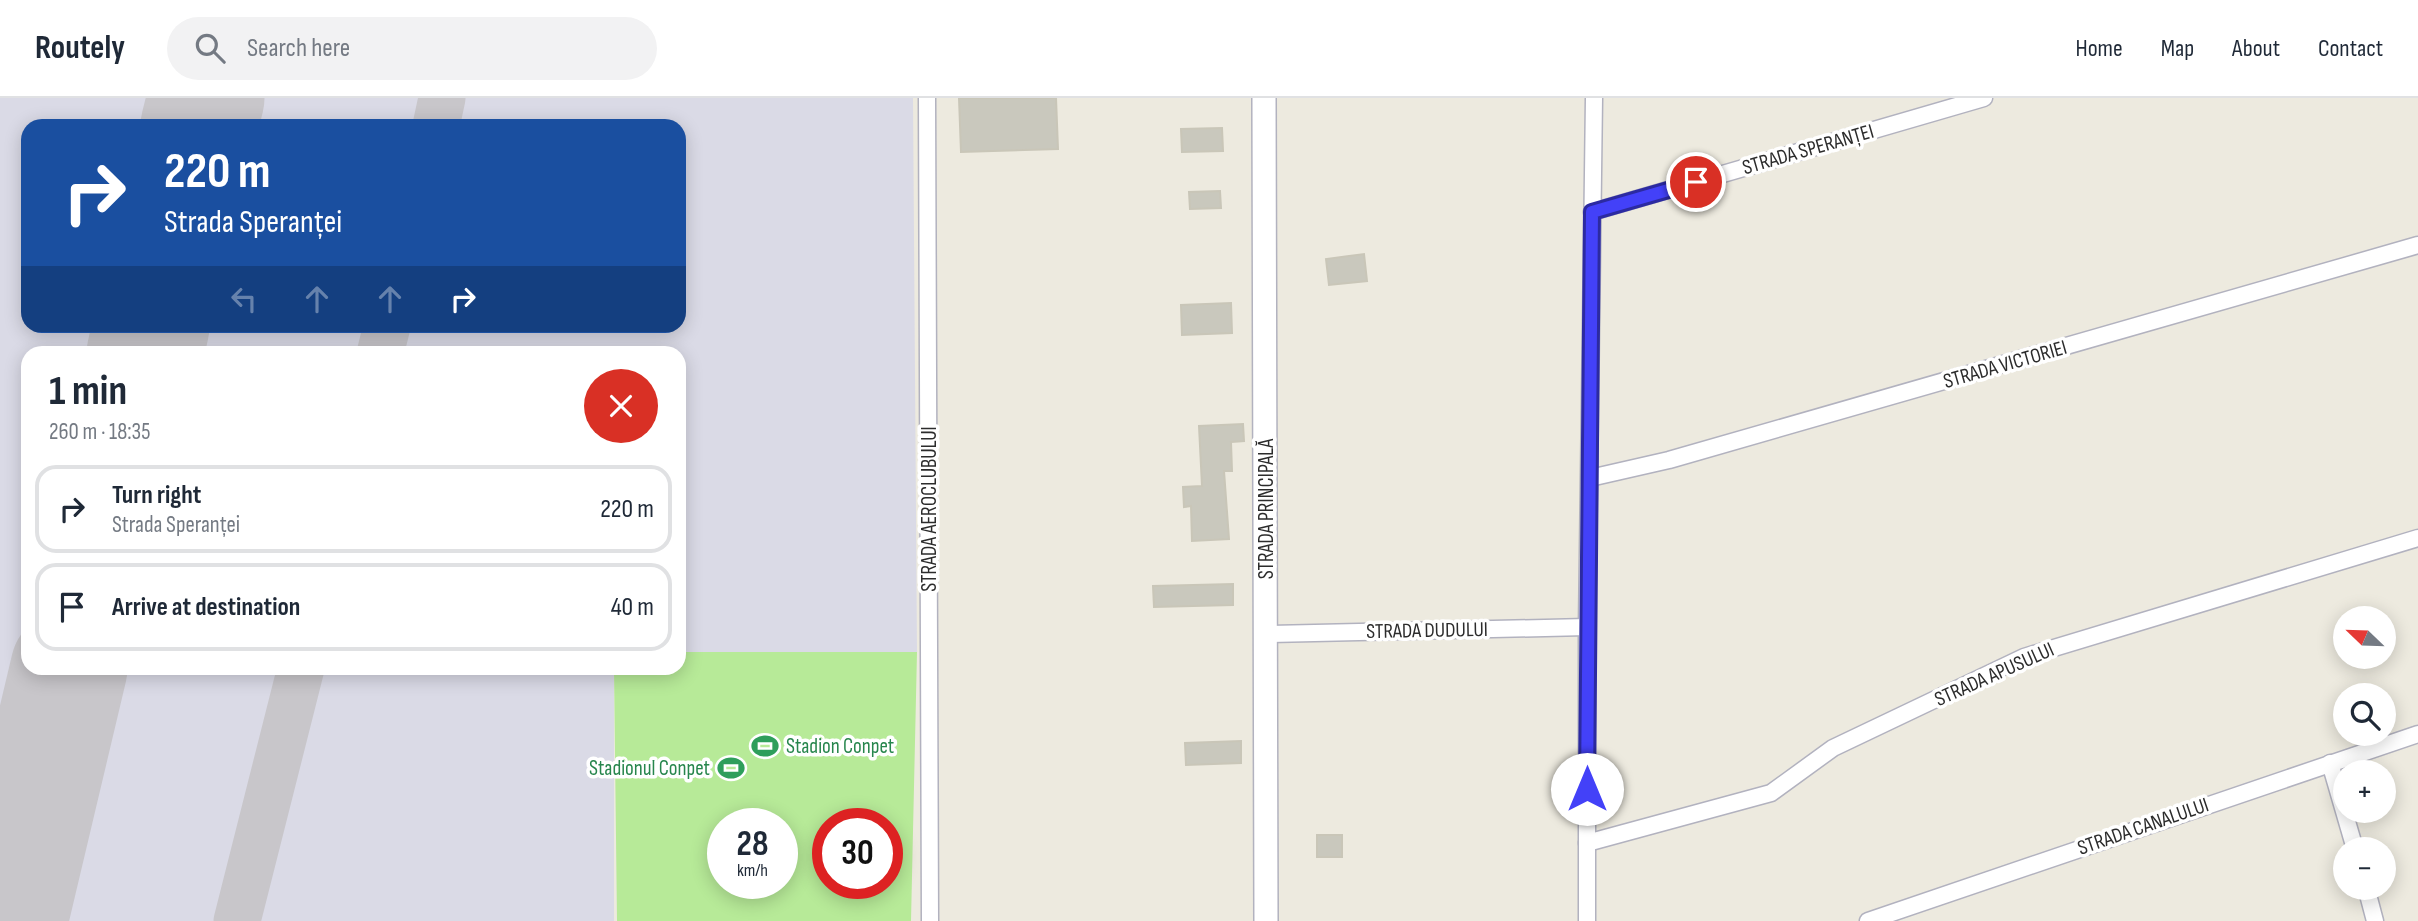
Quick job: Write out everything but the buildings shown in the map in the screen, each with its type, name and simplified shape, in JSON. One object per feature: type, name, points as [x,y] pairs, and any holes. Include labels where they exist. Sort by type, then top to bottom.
[{"type":"main road","name":"STRADA PRINCIPALĂ","points":[[1264,98],[1266,921]]},
{"type":"street","name":"STRADA AEROCLUBULUI","points":[[927,98],[930,921]]},
{"type":"street","points":[[1587,921],[1587,626],[1594,98]]},
{"type":"street","name":"STRADA SPERANȚEI","points":[[1592,212],[1984,98]]},
{"type":"street","name":"STRADA VICTORIEI","points":[[1590,478],[1669,460],[2418,245]]},
{"type":"street","name":"STRADA APUSULUI","points":[[1587,843],[1771,793],[1833,748],[2024,657],[2418,538]]},
{"type":"street","name":"STRADA DUDULUI","points":[[1266,634],[1587,626]]},
{"type":"street","name":"STRADA CANALULUI","points":[[1868,921],[2418,734]]},
{"type":"street","points":[[2330,763],[2352,837]]},
{"type":"street","points":[[2369,900],[2375,921]]},
{"type":"shaded area","points":[[0,98],[913,98],[917,652],[686,652],[686,346],[21,346],[21,675],[614,675],[614,921],[0,921]]},
{"type":"green space","name":"Stadion Conpet","points":[[686,652],[917,652],[911,921],[617,921],[614,675],[686,675]]},
{"type":"taxiway","points":[[438,119],[442,98]]},
{"type":"taxiway","points":[[382,346],[385,333]]},
{"type":"taxiway","points":[[237,921],[299,675]]},
{"type":"runway","points":[[201,119],[206,98]]},
{"type":"runway","points":[[147,346],[150,333]]},
{"type":"runway","points":[[9,921],[67,675]]},
{"type":"place","name":"Stadion Conpet","points":[[765,746]]},
{"type":"place","name":"Stadionul Conpet","points":[[731,768]]},
{"type":"route","points":[[1587,789],[1592,212],[1696,182]]}]
